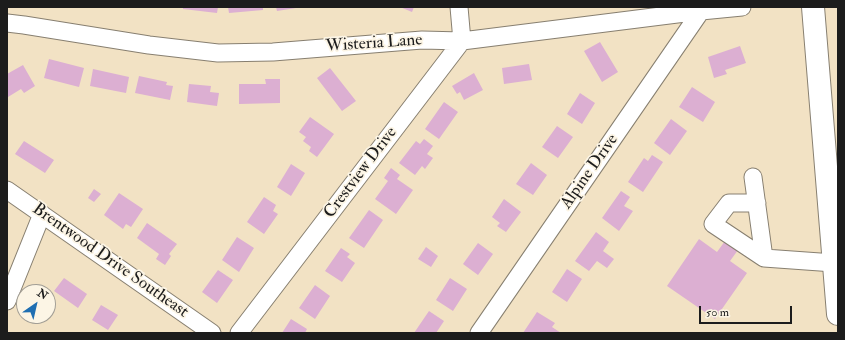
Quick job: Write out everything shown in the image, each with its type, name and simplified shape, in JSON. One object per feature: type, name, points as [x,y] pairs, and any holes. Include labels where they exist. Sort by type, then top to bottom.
[{"type":"main road","points":[[813,7],[832,158],[834,263],[838,314]]},
{"type":"street","points":[[459,7],[462,41]]},
{"type":"street","name":"Wisteria Lane","points":[[7,23],[149,45],[218,53],[272,52],[422,40],[462,41],[742,7]]},
{"type":"street","name":"Alpine Drive","points":[[480,333],[701,11]]},
{"type":"street","name":"Crestview Drive","points":[[239,333],[462,41]]},
{"type":"street","points":[[753,177],[764,258]]},
{"type":"street","name":"Brentwood Drive Southeast","points":[[7,190],[212,333]]},
{"type":"street","points":[[757,203],[728,203],[713,224],[764,258],[834,263]]},
{"type":"street","points":[[7,301],[42,214]]},
{"type":"building","points":[[183,7],[218,7],[217,13],[183,9]]},
{"type":"building","points":[[228,7],[263,7],[263,10],[229,13]]},
{"type":"building","points":[[276,7],[295,7],[296,8],[277,11]]},
{"type":"building","points":[[400,7],[414,7],[412,12]]},
{"type":"building","points":[[600,42],[618,72],[602,82],[584,51]]},
{"type":"building","points":[[740,46],[746,63],[725,70],[727,74],[714,78],[708,57]]},
{"type":"building","points":[[49,59],[84,68],[79,87],[44,78]]},
{"type":"building","points":[[529,64],[532,80],[504,84],[502,68]]},
{"type":"building","points":[[23,65],[35,86],[24,93],[21,89],[8,97],[7,74]]},
{"type":"building","points":[[330,68],[356,101],[342,111],[317,78]]},
{"type":"building","points":[[93,69],[129,77],[126,93],[90,86]]},
{"type":"building","points":[[474,73],[483,90],[464,100],[460,92],[457,94],[452,86]]},
{"type":"building","points":[[139,76],[167,82],[166,85],[173,86],[170,100],[135,93]]},
{"type":"building","points":[[265,79],[280,79],[280,103],[239,104],[239,84],[266,84]]},
{"type":"building","points":[[189,84],[211,86],[210,92],[219,93],[217,106],[187,102]]},
{"type":"building","points":[[692,87],[715,102],[703,122],[679,107]]},
{"type":"building","points":[[580,93],[595,103],[582,124],[567,114]]},
{"type":"building","points":[[444,102],[458,112],[439,139],[425,129]]},
{"type":"building","points":[[310,117],[334,134],[317,157],[309,151],[311,147],[303,141],[306,137],[299,132]]},
{"type":"building","points":[[671,119],[687,131],[670,155],[654,143]]},
{"type":"building","points":[[557,126],[573,137],[558,158],[542,147]]},
{"type":"building","points":[[424,139],[433,146],[427,154],[433,158],[425,169],[422,166],[415,175],[399,163],[416,141],[420,144]]},
{"type":"building","points":[[24,141],[54,160],[45,173],[15,154]]},
{"type":"building","points":[[652,155],[663,162],[643,192],[628,182],[644,158],[648,161]]},
{"type":"building","points":[[531,163],[547,175],[533,195],[516,184]]},
{"type":"building","points":[[291,164],[305,173],[291,196],[277,187]]},
{"type":"building","points":[[391,168],[400,175],[397,179],[413,190],[396,214],[375,199],[388,181],[384,178]]},
{"type":"building","points":[[94,189],[101,194],[94,202],[88,198]]},
{"type":"building","points":[[621,191],[630,197],[624,206],[633,211],[619,231],[602,218]]},
{"type":"building","points":[[119,193],[143,209],[131,227],[126,224],[123,229],[104,215]]},
{"type":"building","points":[[264,197],[276,205],[273,211],[278,214],[264,234],[247,222]]},
{"type":"building","points":[[504,199],[521,212],[506,232],[497,226],[500,223],[492,217]]},
{"type":"building","points":[[369,210],[383,220],[364,248],[349,238]]},
{"type":"building","points":[[147,223],[177,244],[169,254],[171,256],[165,265],[156,259],[159,254],[137,238]]},
{"type":"building","points":[[596,232],[609,242],[603,251],[614,259],[607,268],[597,261],[589,271],[575,261]]},
{"type":"building","points":[[237,237],[254,248],[239,272],[222,260]]},
{"type":"building","points":[[699,239],[717,252],[725,241],[738,250],[730,261],[747,273],[715,319],[667,286]]},
{"type":"building","points":[[478,243],[493,254],[478,275],[463,264]]},
{"type":"building","points":[[426,247],[438,256],[431,267],[418,259]]},
{"type":"building","points":[[341,248],[350,254],[347,257],[355,263],[342,282],[325,271]]},
{"type":"building","points":[[567,269],[582,279],[567,302],[552,292]]},
{"type":"building","points":[[218,270],[233,280],[217,303],[202,292]]},
{"type":"building","points":[[64,278],[87,294],[78,308],[56,292],[56,288]]},
{"type":"building","points":[[450,278],[467,289],[453,311],[436,300]]},
{"type":"building","points":[[315,285],[330,296],[315,319],[299,308]]},
{"type":"building","points":[[101,305],[118,315],[108,330],[92,320]]},
{"type":"building","points":[[429,311],[444,321],[436,333],[414,333]]},
{"type":"building","points":[[537,312],[555,323],[552,327],[561,333],[523,333]]},
{"type":"building","points":[[291,319],[307,329],[305,333],[282,333]]}]
